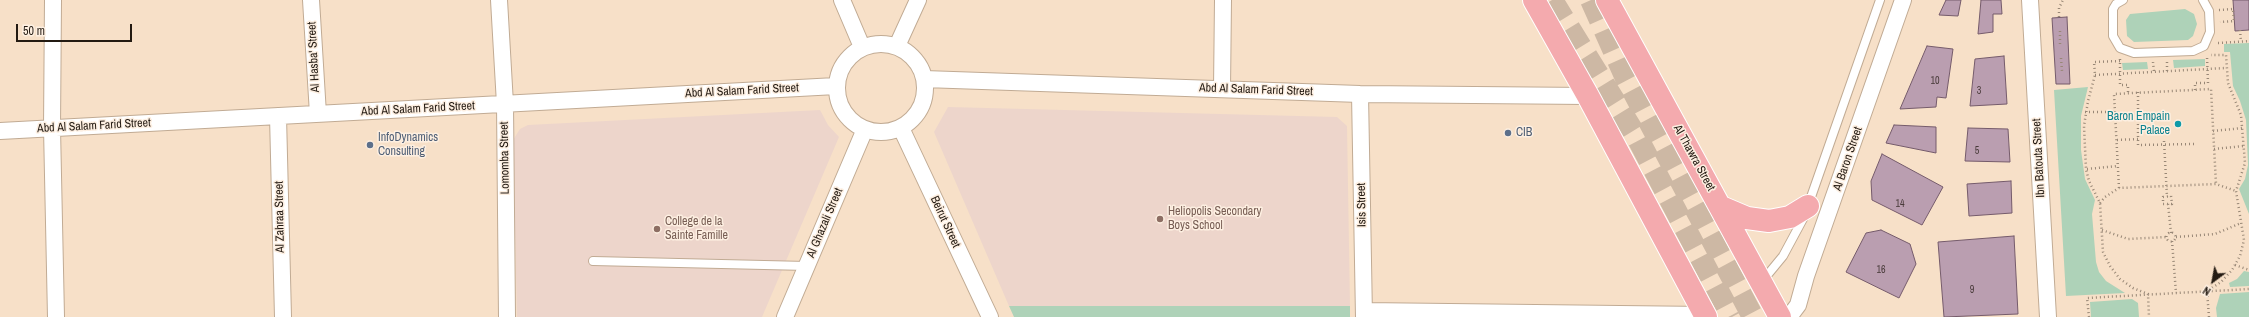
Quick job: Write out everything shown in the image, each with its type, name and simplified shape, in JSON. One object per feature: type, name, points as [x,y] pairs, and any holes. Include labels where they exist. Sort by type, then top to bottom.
[{"type":"highway","points":[[1534,0],[1588,96],[1706,316]]},
{"type":"highway","name":"Al Thawra Street","points":[[1608,0],[1780,317]]},
{"type":"highway","points":[[1721,207],[1748,218],[1768,221],[1790,217],[1808,206]]},
{"type":"street","points":[[53,0],[52,128],[56,317]]},
{"type":"street","name":"Al Hasba' Street","points":[[311,0],[318,114]]},
{"type":"street","name":"Lomomba Street","points":[[499,0],[505,104],[507,317]]},
{"type":"street","points":[[842,0],[862,47]]},
{"type":"street","points":[[897,46],[918,0]]},
{"type":"street","points":[[1222,89],[1223,0]]},
{"type":"street","name":"Al Baron Street","points":[[1789,317],[1798,305],[1806,276],[1903,0]]},
{"type":"street","name":"Ibn Batouta Street","points":[[2030,0],[2048,317]]},
{"type":"street","points":[[886,43],[897,46],[915,59],[924,79],[923,103],[914,117],[901,128],[883,132],[865,129],[847,117],[837,97],[836,86],[843,63],[855,51],[862,47],[886,43]]},
{"type":"street","name":"Abd Al Salam Farid Street","points":[[924,79],[1360,94],[1588,96]]},
{"type":"street","name":"Abd Al Salam Farid Street","points":[[0,131],[836,86]]},
{"type":"street","name":"Isis Street","points":[[1360,94],[1364,314]]},
{"type":"street","name":"Al Zahraa Street","points":[[278,116],[282,317]]},
{"type":"street","name":"Beirut Street","points":[[901,128],[990,317]]},
{"type":"street","name":"Al Ghazali Street","points":[[785,317],[865,129]]},
{"type":"street","points":[[1364,314],[1706,316]]},
{"type":"lane","name":"Al Baron Street","points":[[1760,280],[1769,273],[1785,252],[1808,206],[1880,0]]},
{"type":"lane","points":[[2123,0],[2116,4],[2112,15],[2113,36],[2120,48],[2134,53],[2193,51],[2207,43],[2210,32],[2209,11],[2203,0]]},
{"type":"lane","points":[[593,261],[807,266]]},
{"type":"path","points":[[2059,17],[2059,8],[2063,0]]},
{"type":"path","points":[[2209,11],[2233,9],[2234,21],[2210,23]]},
{"type":"path","points":[[2240,30],[2241,42]]},
{"type":"path","points":[[2060,31],[2060,44]]},
{"type":"path","points":[[2207,43],[2249,41]]},
{"type":"path","points":[[2120,48],[2120,85],[2128,85],[2128,93]]},
{"type":"path","points":[[2207,56],[2226,55],[2228,83],[2241,115],[2244,146],[2244,168],[2236,191],[2244,240],[2235,265],[2221,282],[2207,291]]},
{"type":"path","points":[[2061,58],[2062,70]]},
{"type":"path","points":[[2120,60],[2094,62],[2095,75],[2085,112],[2086,169],[2089,181],[2100,203],[2103,252],[2110,266],[2120,279],[2133,288],[2148,294]]},
{"type":"path","points":[[2095,75],[2226,68]]},
{"type":"path","points":[[2195,90],[2195,83],[2208,83],[2208,72]]},
{"type":"path","points":[[2119,188],[2114,94],[2138,92],[2211,89],[2216,184]]},
{"type":"path","points":[[2138,92],[2138,145],[2194,144]]},
{"type":"path","points":[[2085,112],[2115,112]]},
{"type":"path","points":[[2213,131],[2243,128]]},
{"type":"path","points":[[2117,140],[2138,139]]},
{"type":"path","points":[[2164,141],[2167,197],[2171,196],[2172,204],[2168,204],[2171,234]]},
{"type":"path","points":[[2214,149],[2244,146]]},
{"type":"path","points":[[2086,169],[2118,166]]},
{"type":"path","points":[[2100,203],[2105,197],[2119,188],[2216,184],[2236,191]]},
{"type":"path","points":[[2102,230],[2128,239],[2167,237],[2167,234],[2176,233],[2176,236],[2215,234],[2241,223]]},
{"type":"path","points":[[2167,237],[2167,241],[2176,240],[2176,236]]},
{"type":"path","points":[[2172,240],[2176,293]]},
{"type":"path","points":[[2235,265],[2249,270]]},
{"type":"path","points":[[2089,317],[2087,298],[2249,289]]},
{"type":"path","points":[[2207,291],[2209,317]]},
{"type":"path","points":[[2148,294],[2149,317]]},
{"type":"shaded area","name":"Heliopolis Secondary Boys School","points":[[948,107],[1337,117],[1347,126],[1350,306],[1009,306],[934,132]]},
{"type":"shaded area","name":"College de la Sainte Famille","points":[[820,110],[828,125],[839,137],[762,317],[517,317],[513,140],[520,129],[528,125]]},
{"type":"green space","points":[[2185,9],[2194,14],[2197,24],[2193,36],[2188,40],[2134,42],[2127,36],[2126,20],[2130,14]]},
{"type":"green space","points":[[2249,43],[2249,214],[2239,189],[2245,179],[2248,165],[2246,120],[2233,86],[2230,52],[2224,52],[2224,44]]},
{"type":"green space","points":[[2205,59],[2205,66],[2174,68],[2173,60]]},
{"type":"green space","points":[[2147,62],[2148,69],[2123,70],[2122,63]]},
{"type":"green space","points":[[2088,87],[2081,116],[2081,150],[2085,179],[2095,200],[2092,214],[2096,262],[2099,272],[2106,281],[2125,293],[2066,296],[2054,90]]},
{"type":"green space","points":[[2244,271],[2249,272],[2249,286],[2230,287],[2229,283],[2237,279]]},
{"type":"green space","points":[[2249,292],[2249,317],[2217,317],[2216,308],[2220,294]]},
{"type":"green space","points":[[2132,299],[2138,303],[2139,317],[2091,317],[2090,302]]},
{"type":"green space","points":[[1009,306],[1350,306],[1350,317],[1014,317]]},
{"type":"building","points":[[1946,0],[1961,0],[1958,16],[1939,15]]},
{"type":"building","points":[[1981,0],[2001,0],[2002,14],[1993,14],[1993,32],[1978,34]]},
{"type":"building","points":[[2233,0],[2249,0],[2249,30],[2235,31]]},
{"type":"building","points":[[2067,17],[2070,84],[2056,84],[2052,18]]},
{"type":"building","points":[[1927,46],[1953,49],[1946,98],[1937,97],[1936,107],[1900,109]]},
{"type":"building","points":[[2004,56],[2007,104],[1970,106],[1975,59]]},
{"type":"building","points":[[1894,125],[1936,127],[1936,153],[1886,143]]},
{"type":"building","points":[[1968,128],[2008,129],[2010,162],[1965,161]]},
{"type":"building","points":[[1882,154],[1943,187],[1922,225],[1872,200],[1871,181]]},
{"type":"building","points":[[2011,181],[2012,213],[1969,216],[1967,184]]},
{"type":"building","points":[[1881,230],[1910,244],[1916,264],[1899,298],[1846,272],[1866,233]]},
{"type":"building","points":[[2014,236],[2018,314],[1944,317],[1938,242]]},
{"type":"tunnel","points":[[1552,0],[1638,139],[1732,317]]},
{"type":"tunnel","points":[[1591,0],[1625,76],[1753,317]]},
{"type":"place","name":"Baron Empain Palace","points":[[2178,124]]},
{"type":"place","name":"CIB","points":[[1508,133]]},
{"type":"place","name":"InfoDynamics Consulting","points":[[370,145]]},
{"type":"place","name":"Heliopolis Secondary Boys School","points":[[1160,219]]},
{"type":"place","name":"College de la Sainte Famille","points":[[657,229]]}]
